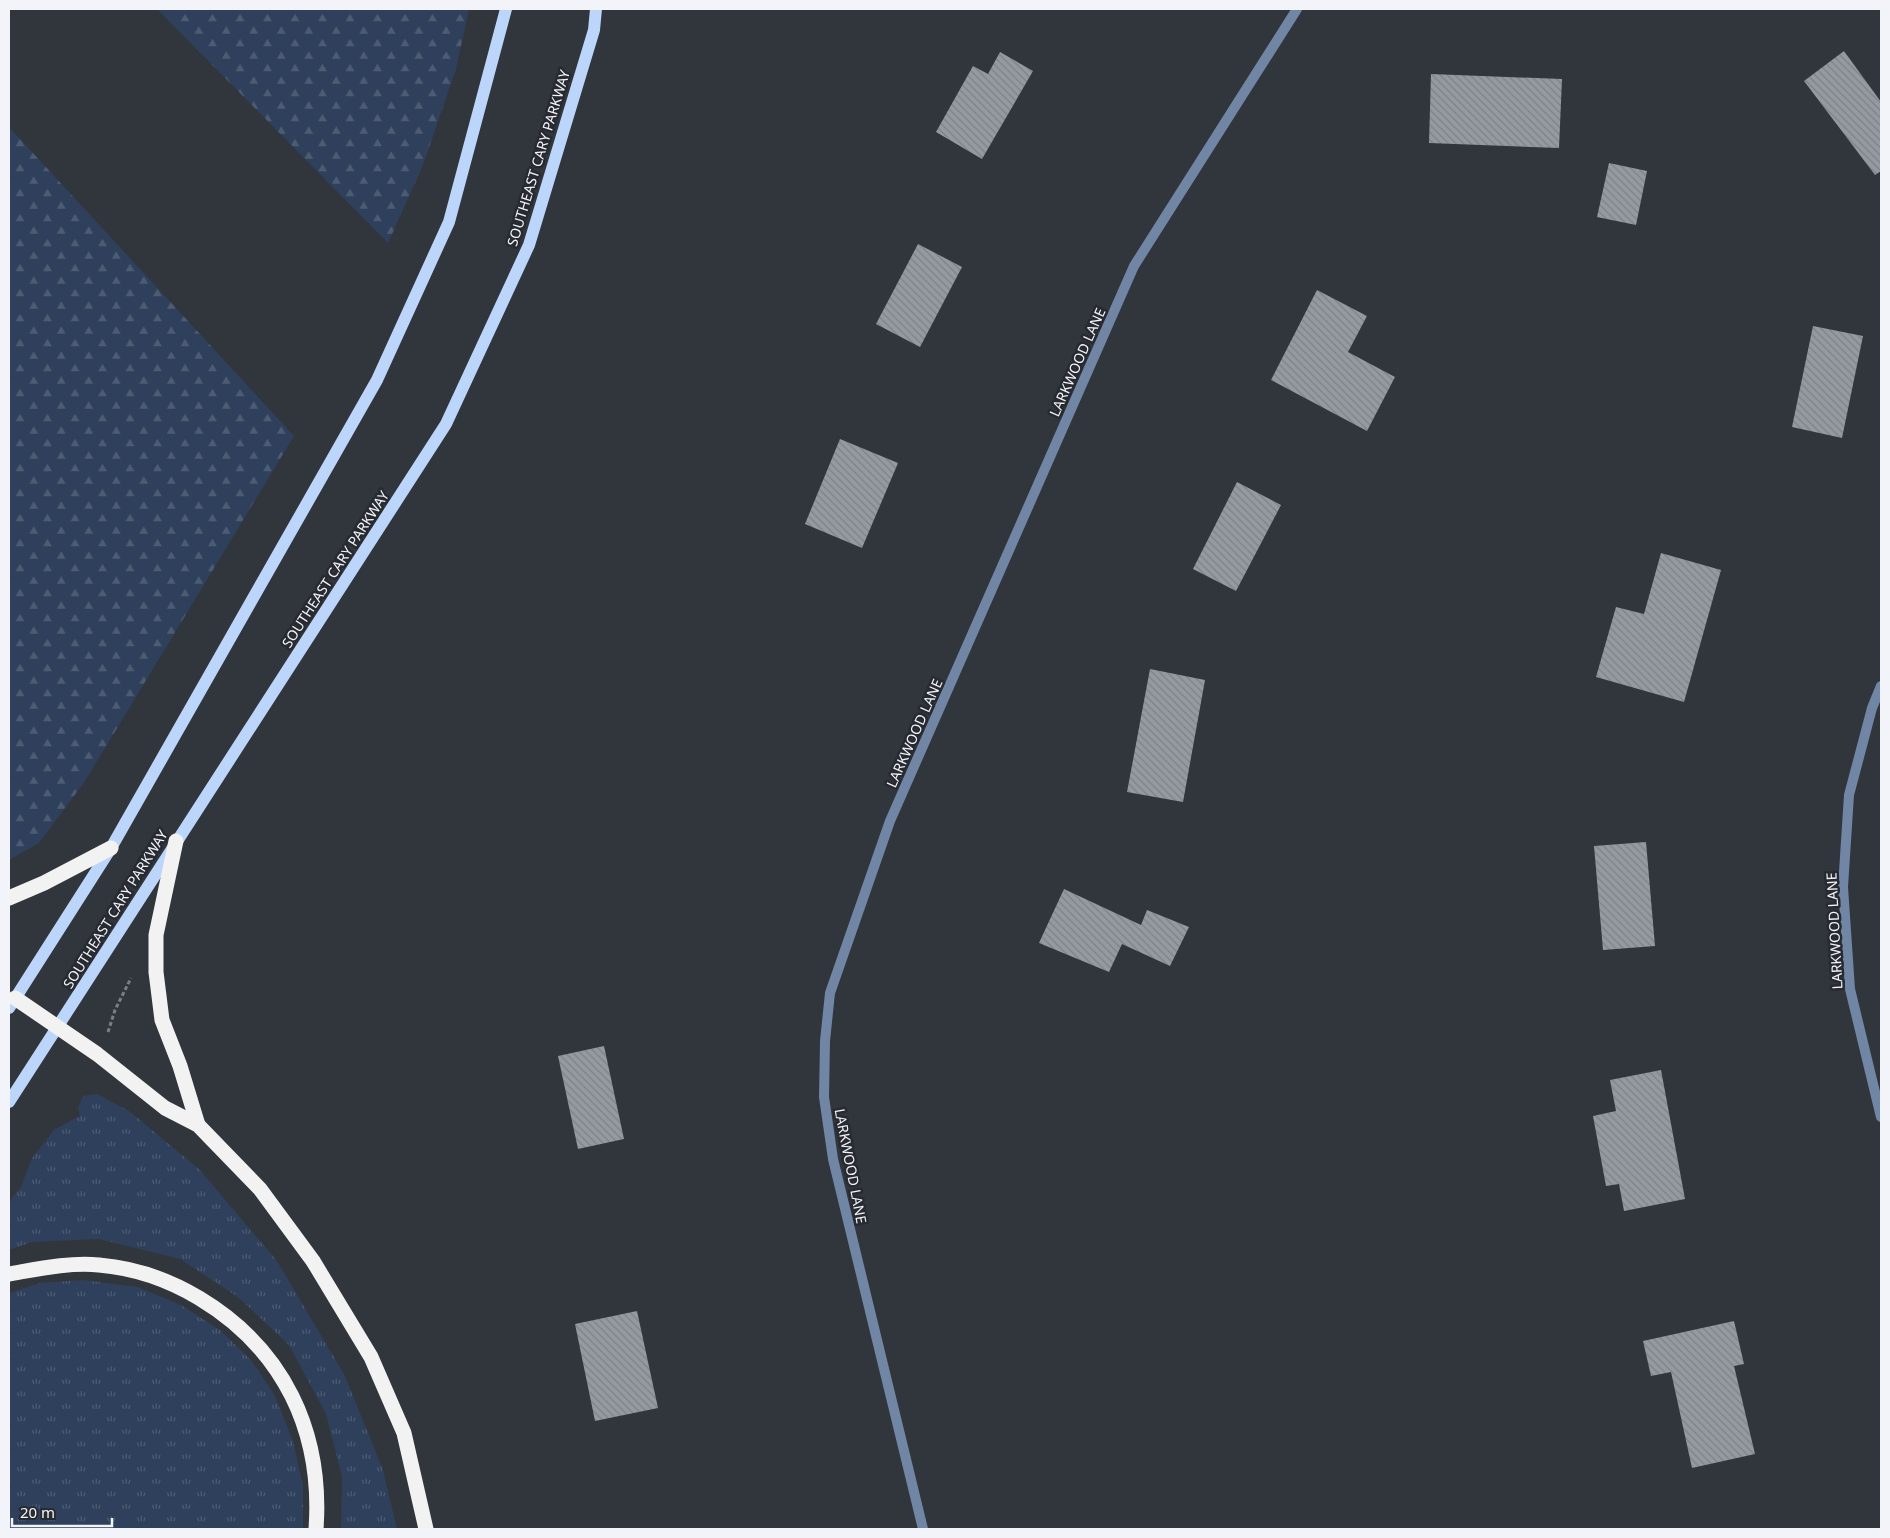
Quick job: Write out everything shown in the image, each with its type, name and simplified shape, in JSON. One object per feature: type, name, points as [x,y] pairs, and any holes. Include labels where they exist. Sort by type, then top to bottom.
[{"type":"highway","points":[[176,841],[156,935],[156,972],[162,1020],[180,1066],[198,1124]]},
{"type":"highway","points":[[9,898],[44,883],[111,848]]},
{"type":"highway","points":[[12,1003],[56,1026],[96,1054],[165,1108],[198,1124],[260,1189],[313,1262],[371,1357],[404,1433],[426,1529]]},
{"type":"highway","points":[[9,1274],[63,1266],[98,1264],[138,1271],[181,1287],[218,1309],[266,1353],[283,1378],[296,1404],[314,1466],[318,1496],[316,1529]]},
{"type":"main road","points":[[12,1003],[111,848],[377,380],[449,222],[506,9]]},
{"type":"main road","name":"SOUTHEAST CARY PARKWAY","points":[[9,1102],[56,1026],[82,992],[176,841],[446,424],[529,245],[594,30],[596,9]]},
{"type":"street","name":"LARKWOOD LANE","points":[[923,1529],[833,1159],[824,1097],[825,1042],[830,993],[890,821],[1134,266],[1297,9]]},
{"type":"street","name":"LARKWOOD LANE","points":[[1881,686],[1872,708],[1849,795],[1844,887],[1850,989],[1881,1117]]},
{"type":"path","points":[[108,1032],[115,1010],[133,976]]},
{"type":"green space","points":[[157,9],[469,9],[456,69],[423,165],[388,243]]},
{"type":"green space","points":[[9,127],[294,436],[85,781],[39,843],[9,860]]},
{"type":"green space","points":[[97,1094],[129,1111],[200,1170],[277,1261],[345,1376],[383,1470],[397,1529],[341,1529],[342,1477],[326,1414],[289,1345],[238,1297],[180,1259],[99,1239],[32,1242],[9,1250],[9,1202],[21,1187],[32,1158],[55,1129],[80,1116],[78,1108],[83,1096]]},
{"type":"green space","points":[[83,1280],[138,1287],[181,1305],[220,1330],[251,1360],[274,1394],[293,1441],[303,1486],[303,1529],[9,1529],[9,1293],[40,1283]]},
{"type":"building","points":[[1844,51],[1881,102],[1881,171],[1875,175],[1804,81]]},
{"type":"building","points":[[1000,52],[1033,71],[982,159],[936,132],[973,66],[988,74]]},
{"type":"building","points":[[1431,74],[1562,79],[1559,148],[1429,143]]},
{"type":"building","points":[[1609,163],[1647,171],[1636,225],[1597,217]]},
{"type":"building","points":[[918,244],[962,267],[920,347],[876,324]]},
{"type":"building","points":[[1317,290],[1367,316],[1348,352],[1395,377],[1367,431],[1271,380]]},
{"type":"building","points":[[1813,326],[1863,336],[1842,438],[1792,427]]},
{"type":"building","points":[[840,439],[898,463],[862,548],[805,524]]},
{"type":"building","points":[[1237,482],[1281,505],[1236,591],[1193,569]]},
{"type":"building","points":[[1661,553],[1721,570],[1684,702],[1596,677],[1616,607],[1644,614]]},
{"type":"building","points":[[1150,669],[1205,680],[1183,802],[1127,792]]},
{"type":"building","points":[[1646,842],[1655,946],[1603,950],[1594,846]]},
{"type":"building","points":[[1064,889],[1141,925],[1147,910],[1189,927],[1170,966],[1122,944],[1109,972],[1039,943]]},
{"type":"building","points":[[604,1046],[624,1139],[578,1149],[558,1056]]},
{"type":"building","points":[[1661,1070],[1685,1199],[1624,1211],[1619,1184],[1606,1186],[1593,1116],[1616,1111],[1610,1080]]},
{"type":"building","points":[[637,1311],[658,1408],[595,1421],[575,1324]]},
{"type":"building","points":[[1734,1321],[1744,1364],[1734,1366],[1755,1454],[1692,1468],[1671,1372],[1651,1376],[1643,1341]]}]
